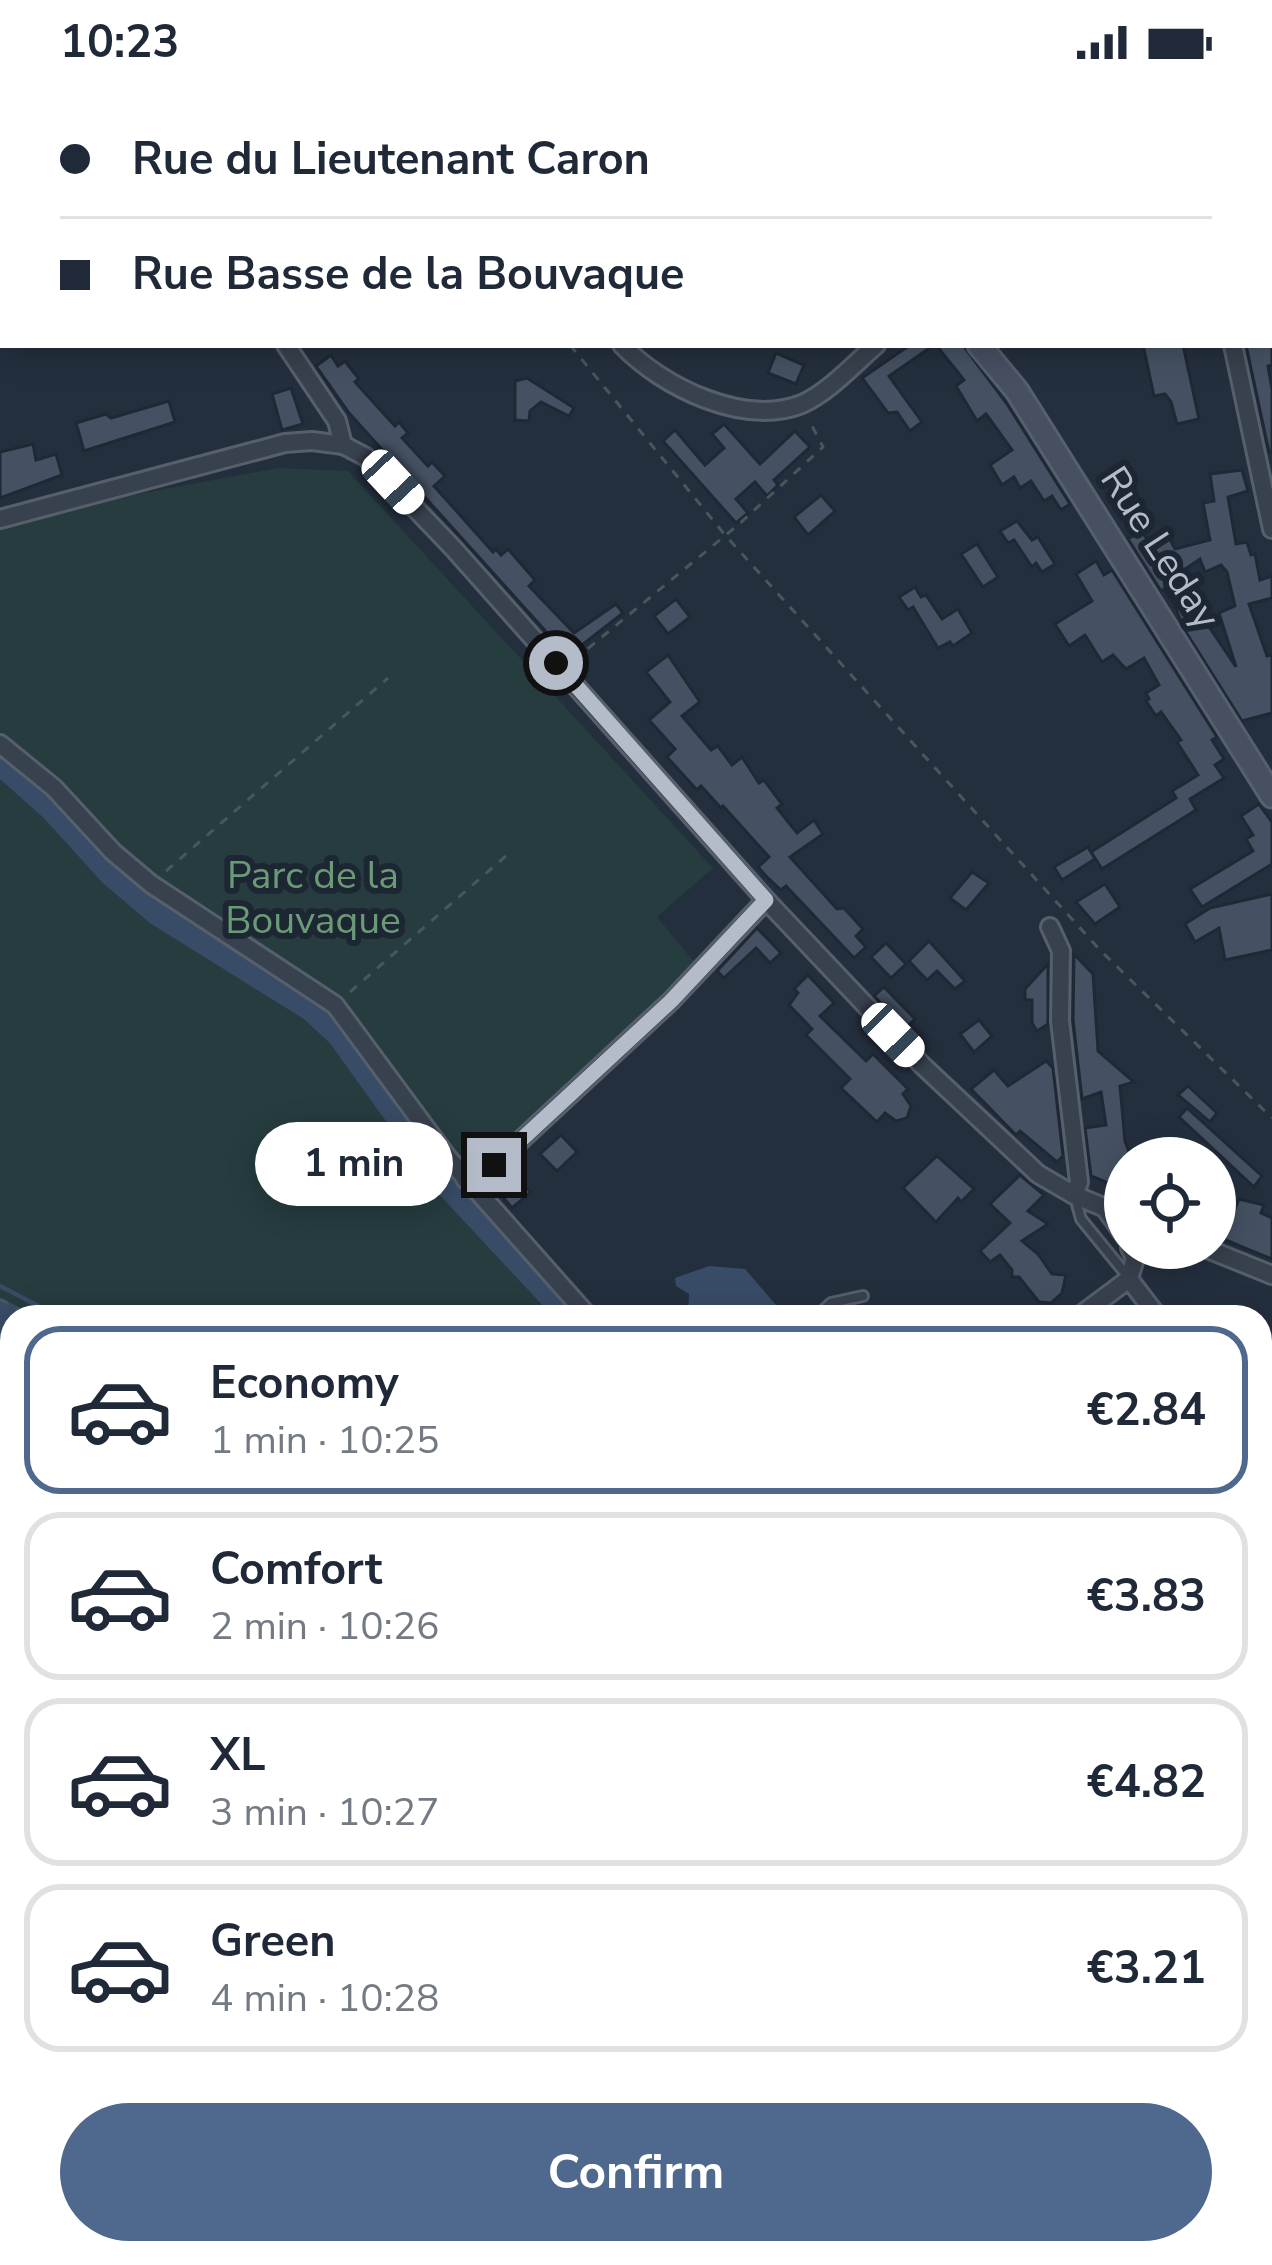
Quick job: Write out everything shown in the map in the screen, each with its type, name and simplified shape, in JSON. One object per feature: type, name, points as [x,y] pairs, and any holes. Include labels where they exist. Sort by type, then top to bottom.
[{"type":"main road","name":"Rue Leday","points":[[988,348],[1272,796]]},
{"type":"street","points":[[288,348],[337,421],[344,445]]},
{"type":"street","points":[[625,348],[652,372],[686,389],[735,407],[777,412],[801,404],[872,348]]},
{"type":"street","points":[[1234,348],[1272,529]]},
{"type":"street","points":[[0,519],[285,443],[344,445],[366,457],[766,900],[922,1064],[1038,1174],[1104,1207]]},
{"type":"street","points":[[0,744],[54,788],[113,852],[151,884],[335,1005],[466,1179],[579,1305]]},
{"type":"street","points":[[466,1179],[494,1165],[655,1016],[766,900]]},
{"type":"street","points":[[1050,927],[1060,951],[1060,1021],[1079,1182],[1074,1195]]},
{"type":"street","points":[[1236,1261],[1272,1275]]},
{"type":"street","points":[[1094,1305],[1129,1279],[1132,1269]]},
{"type":"street","points":[[1129,1279],[1149,1305]]},
{"type":"lane","points":[[1074,1195],[1081,1219],[1129,1279]]},
{"type":"lane","points":[[829,1305],[863,1296]]},
{"type":"path","points":[[572,348],[724,535],[1100,950],[1272,1118]]},
{"type":"path","points":[[562,670],[823,447],[801,404]]},
{"type":"path","points":[[151,884],[388,679]]},
{"type":"path","points":[[335,1005],[507,855]]},
{"type":"green space","name":"Parc de la Bouvaque","points":[[278,468],[348,471],[713,868],[657,917],[696,964],[468,1190],[572,1305],[0,1305],[0,520]]},
{"type":"water","points":[[709,1266],[745,1269],[776,1305],[689,1305],[689,1294],[676,1286],[675,1278]]},
{"type":"building","points":[[906,348],[930,348],[889,376],[922,422],[910,431],[897,412],[888,413],[862,378]]},
{"type":"building","points":[[938,348],[965,348],[1070,504],[1061,510],[1052,496],[1044,501],[1031,481],[1020,488],[1014,477],[1002,485],[990,465],[1012,450],[986,414],[977,421],[956,386],[964,380]]},
{"type":"building","points":[[1144,348],[1184,348],[1199,419],[1177,424],[1165,394],[1154,396]]},
{"type":"building","points":[[1247,348],[1272,348],[1269,452]]},
{"type":"building","points":[[776,353],[804,365],[796,384],[768,373]]},
{"type":"building","points":[[331,355],[338,366],[345,361],[359,379],[355,382],[395,426],[399,422],[408,433],[402,438],[428,466],[432,462],[445,476],[434,486],[493,552],[496,549],[501,555],[508,549],[535,580],[529,586],[574,633],[616,604],[623,613],[568,656],[349,413],[316,366]]},
{"type":"building","points":[[527,378],[574,408],[569,416],[541,402],[530,411],[529,421],[515,420],[515,381]]},
{"type":"building","points":[[291,388],[303,424],[282,430],[272,394]]},
{"type":"building","points":[[169,401],[175,422],[84,451],[76,423]]},
{"type":"building","points":[[724,424],[760,464],[795,431],[810,447],[774,480],[778,485],[767,496],[755,482],[736,499],[748,513],[736,523],[663,441],[675,430],[705,465],[724,448],[712,434]]},
{"type":"building","points":[[33,444],[36,460],[56,454],[62,475],[0,498],[0,452]]},
{"type":"building","points":[[1242,470],[1248,491],[1228,497],[1236,544],[1247,542],[1251,555],[1255,554],[1260,580],[1272,576],[1272,598],[1249,604],[1267,656],[1272,655],[1272,713],[1242,721],[1184,629],[1174,604],[1128,539],[1140,531],[1156,548],[1170,539],[1175,549],[1210,540],[1203,503],[1214,501],[1210,474]],"holes":[[[1200,559],[1205,572],[1221,565],[1227,572],[1235,606],[1219,613],[1236,667],[1175,576]]]},
{"type":"building","points":[[821,495],[835,511],[808,535],[794,517]]},
{"type":"building","points":[[1017,521],[1032,540],[1038,537],[1055,564],[1042,572],[1036,563],[1032,567],[1014,540],[1008,543],[1000,531]]},
{"type":"building","points":[[977,544],[998,577],[983,587],[961,554]]},
{"type":"building","points":[[1096,561],[1104,575],[1112,570],[1217,737],[1212,740],[1224,759],[1215,765],[1224,778],[1190,799],[1196,810],[1102,869],[1091,852],[1176,798],[1172,791],[1198,775],[1177,742],[1181,740],[1161,712],[1156,716],[1146,701],[1146,693],[1159,685],[1144,658],[1126,669],[1113,655],[1102,662],[1085,635],[1069,646],[1055,624],[1092,601],[1076,574]]},
{"type":"building","points":[[915,587],[942,619],[958,609],[972,633],[953,646],[950,642],[938,648],[913,607],[908,610],[899,597]]},
{"type":"building","points":[[676,599],[690,617],[668,634],[654,616]]},
{"type":"building","points":[[668,655],[700,702],[682,716],[711,750],[718,746],[732,765],[742,757],[759,783],[764,780],[782,804],[777,808],[797,833],[814,820],[823,834],[790,857],[837,909],[844,908],[863,929],[856,936],[866,947],[854,958],[786,886],[781,890],[767,877],[758,867],[769,857],[723,806],[701,786],[697,790],[667,757],[675,749],[649,720],[670,702],[646,672]]},
{"type":"building","points":[[1259,804],[1272,822],[1272,864],[1202,907],[1190,889],[1253,851],[1246,839],[1253,835],[1241,816]]},
{"type":"building","points":[[1088,847],[1095,859],[1062,880],[1054,867]]},
{"type":"building","points":[[972,872],[989,883],[966,910],[950,898]]},
{"type":"building","points":[[1105,884],[1120,907],[1095,924],[1076,902]]},
{"type":"building","points":[[1272,894],[1272,950],[1225,960],[1219,928],[1195,942],[1185,924],[1210,908]]},
{"type":"building","points":[[757,928],[781,953],[770,963],[756,948],[724,978],[717,971]]},
{"type":"building","points":[[929,941],[965,981],[955,989],[937,971],[927,980],[909,961]]},
{"type":"building","points":[[886,943],[906,964],[891,978],[871,957]]},
{"type":"building","points":[[1074,954],[1093,974],[1098,1051],[1134,1082],[1120,1086],[1125,1137],[1104,1137],[1104,1181],[1091,1176],[1085,1128],[1106,1125],[1101,1092],[1082,1099],[1073,1020]]},
{"type":"building","points":[[1048,964],[1048,1024],[1037,1031],[1032,1023],[1032,1000],[1025,1000],[1025,989]]},
{"type":"building","points":[[808,975],[834,1003],[820,1016],[866,1061],[873,1054],[908,1089],[903,1094],[911,1106],[907,1118],[896,1121],[885,1113],[877,1122],[841,1088],[850,1079],[806,1035],[812,1029],[789,1005],[798,993],[794,989]]},
{"type":"building","points":[[884,987],[915,1019],[905,1029],[874,996]]},
{"type":"building","points":[[979,1020],[992,1036],[974,1052],[960,1034]]},
{"type":"building","points":[[1046,1061],[1053,1068],[1063,1156],[1057,1162],[1020,1131],[1016,1135],[971,1089],[994,1070],[1008,1086]]},
{"type":"building","points":[[1188,1086],[1217,1113],[1210,1122],[1178,1095]]},
{"type":"building","points":[[1187,1108],[1219,1137],[1200,1137],[1179,1117]]},
{"type":"building","points":[[561,1135],[577,1152],[557,1171],[540,1154]]},
{"type":"building","points":[[1236,1152],[1262,1176],[1254,1187],[1236,1170]]},
{"type":"building","points":[[937,1156],[974,1189],[961,1202],[958,1198],[936,1222],[903,1188]]},
{"type":"building","points":[[507,1170],[531,1192],[512,1208],[490,1181]]},
{"type":"building","points":[[1020,1175],[1044,1195],[1028,1211],[1048,1224],[1022,1241],[1052,1274],[1066,1275],[1062,1293],[1051,1303],[1039,1302],[1019,1277],[1012,1277],[1000,1255],[990,1262],[980,1251],[1010,1223],[990,1204]]},
{"type":"building","points":[[1239,1199],[1264,1205],[1261,1213],[1272,1218],[1272,1259],[1236,1244]]},
{"type":"waterway","points":[[0,759],[159,911],[313,1007],[341,1033],[449,1183],[563,1305]]},
{"type":"waterway","points":[[0,1286],[37,1305]]},
{"type":"route","points":[[494,1165],[671,1001],[766,900],[556,663]]}]
